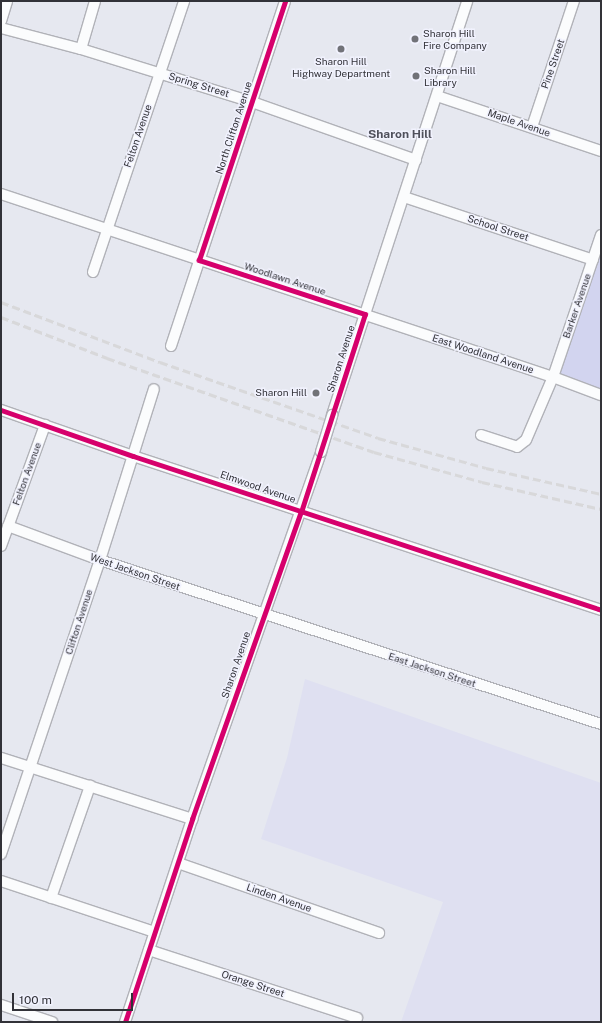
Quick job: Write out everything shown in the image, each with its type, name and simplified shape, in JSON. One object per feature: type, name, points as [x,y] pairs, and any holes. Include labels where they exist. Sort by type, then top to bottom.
[{"type":"street","points":[[1,21],[7,1]]},
{"type":"street","points":[[81,49],[95,1]]},
{"type":"street","name":"Felton Avenue","points":[[93,272],[184,1]]},
{"type":"street","name":"North Clifton Avenue","points":[[171,346],[285,1]]},
{"type":"street","name":"Sharon Avenue","points":[[125,1022],[192,819],[264,613],[302,512],[332,415],[467,1]]},
{"type":"street","name":"Pine Street","points":[[532,127],[574,1]]},
{"type":"street","name":"Spring Street","points":[[1,28],[81,49],[252,102],[416,160]]},
{"type":"street","name":"Maple Avenue","points":[[437,96],[601,151]]},
{"type":"street","name":"Woodlawn Avenue","points":[[1,194],[365,314]]},
{"type":"street","name":"School Street","points":[[404,197],[593,260]]},
{"type":"street","name":"Barker Avenue","points":[[481,435],[517,447],[522,445],[526,440],[553,377],[601,235]]},
{"type":"street","name":"East Woodland Avenue","points":[[365,314],[553,377],[601,395]]},
{"type":"street","name":"Clifton Avenue","points":[[1,854],[100,560],[154,390]]},
{"type":"street","name":"Elmwood Avenue","points":[[1,410],[133,456],[601,610]]},
{"type":"street","name":"Felton Avenue","points":[[1,546],[45,425]]},
{"type":"street","name":"West Jackson Street","points":[[8,526],[100,560],[264,613]]},
{"type":"street","name":"East Jackson Street","points":[[264,613],[601,724]]},
{"type":"street","points":[[1,758],[192,819]]},
{"type":"street","points":[[51,898],[90,786]]},
{"type":"street","name":"Linden Avenue","points":[[178,863],[379,933]]},
{"type":"street","points":[[1,881],[154,932]]},
{"type":"street","name":"Orange Street","points":[[149,950],[357,1018]]},
{"type":"street","points":[[1,1005],[52,1022]]},
{"type":"shaded area","points":[[601,254],[601,390],[559,376]]},
{"type":"shaded area","points":[[305,679],[601,783],[601,1022],[401,1022],[443,902],[261,839],[287,758]]},
{"type":"railway","points":[[1,302],[160,362],[378,438],[486,468],[601,494]]},
{"type":"railway","points":[[1,317],[107,358],[374,452],[482,482],[601,509]]},
{"type":"cycle path","points":[[125,1022],[192,819],[301,512],[365,314],[199,260],[285,1]]},
{"type":"cycle path","points":[[1,410],[133,456],[601,610]]},
{"type":"place","name":"Sharon Hill Fire Company","points":[[415,39]]},
{"type":"place","name":"Sharon Hill Highway Department","points":[[341,49]]},
{"type":"place","name":"Sharon Hill Library","points":[[416,76]]},
{"type":"place","name":"Sharon Hill","points":[[316,393]]},
{"type":"district","name":"Sharon Hill","points":[[400,135]]}]
